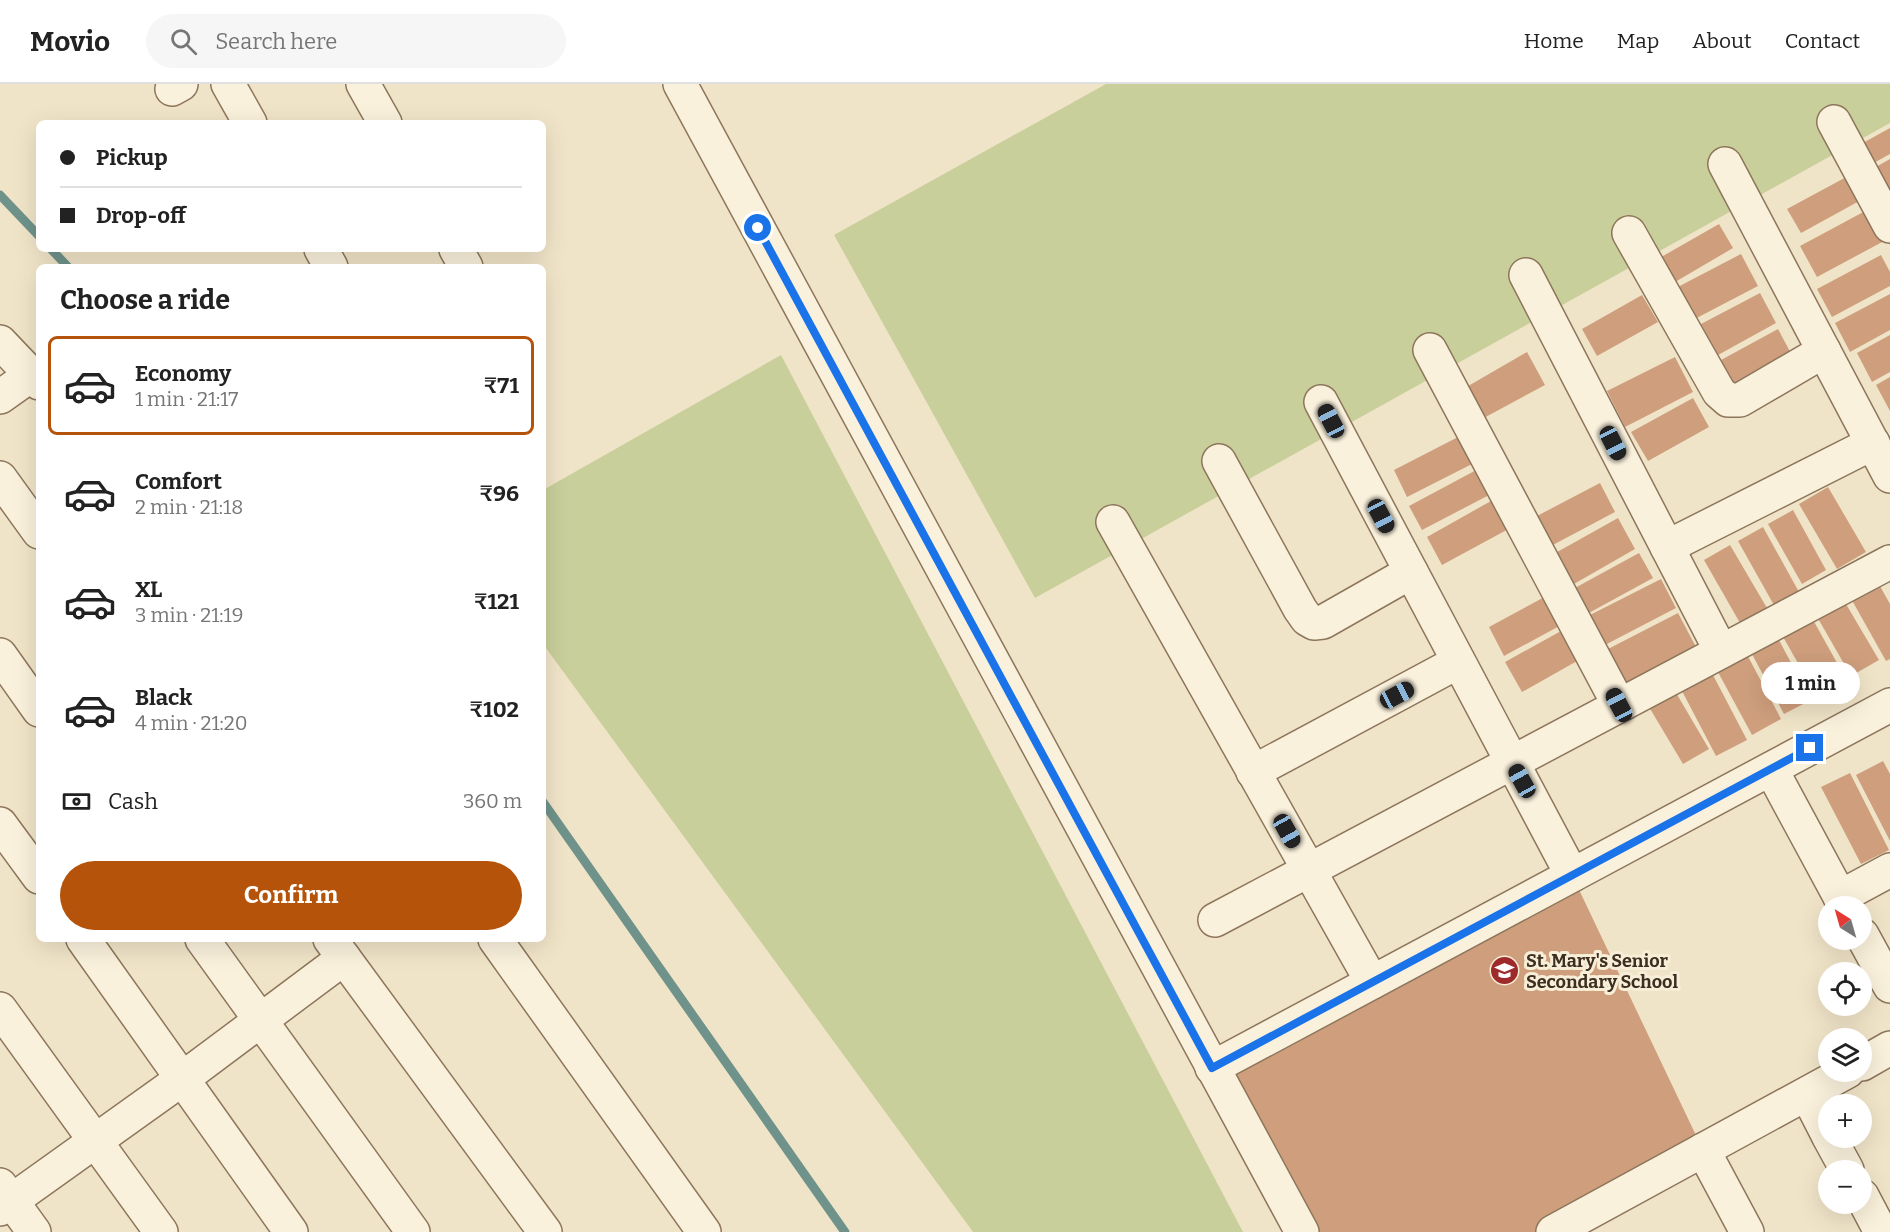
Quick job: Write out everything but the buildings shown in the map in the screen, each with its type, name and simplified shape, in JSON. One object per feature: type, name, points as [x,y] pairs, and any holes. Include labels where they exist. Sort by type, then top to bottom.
[{"type":"street","points":[[228,84],[248,120]]},
{"type":"street","points":[[363,84],[383,120]]},
{"type":"street","points":[[680,84],[1302,1232]]},
{"type":"street","points":[[1834,122],[1890,226]]},
{"type":"street","points":[[1725,164],[1890,476]]},
{"type":"street","points":[[1629,233],[1719,392],[1728,400],[1740,400],[1824,351]]},
{"type":"street","points":[[1526,275],[1721,651]]},
{"type":"street","points":[[0,342],[35,379],[0,397]]},
{"type":"street","points":[[1430,350],[1619,705]]},
{"type":"street","points":[[1321,402],[1572,875]]},
{"type":"street","points":[[1667,547],[1872,443]]},
{"type":"street","points":[[1219,461],[1307,619],[1314,623],[1323,622],[1411,572]]},
{"type":"street","points":[[0,478],[36,528]]},
{"type":"street","points":[[1113,522],[1372,982]]},
{"type":"street","points":[[1215,920],[1890,561]]},
{"type":"street","points":[[0,655],[36,706]]},
{"type":"street","points":[[1254,772],[1458,662]]},
{"type":"street","points":[[1212,1068],[1890,705]]},
{"type":"street","points":[[1771,769],[1840,896]]},
{"type":"street","points":[[0,824],[36,873]]},
{"type":"street","points":[[1851,896],[1890,870]]},
{"type":"street","points":[[85,942],[291,1232]]},
{"type":"street","points":[[204,942],[413,1232]]},
{"type":"street","points":[[497,942],[704,1232]]},
{"type":"street","points":[[34,1232],[4,1198],[96,1141],[261,1021],[337,949],[544,1232]]},
{"type":"street","points":[[1870,950],[1890,986]]},
{"type":"street","points":[[0,1009],[161,1232]]},
{"type":"street","points":[[1872,1058],[1890,1048]]},
{"type":"street","points":[[1553,1232],[1828,1082]]},
{"type":"street","points":[[1807,1094],[1818,1115]]},
{"type":"street","points":[[1703,1150],[1747,1232]]},
{"type":"street","points":[[1872,1214],[1881,1232]]},
{"type":"green space","points":[[1106,84],[1890,84],[1890,123],[1035,598],[834,235]]},
{"type":"green space","points":[[781,355],[1243,1232],[973,1232],[546,648],[546,488]]},
{"type":"waterway","points":[[0,195],[36,233]]},
{"type":"waterway","points":[[54,252],[65,264]]},
{"type":"waterway","points":[[546,806],[845,1232]]},
{"type":"place","name":"St. Mary's Senior Secondary School","points":[[1505,971]]},
{"type":"route","points":[[758,228],[1212,1068],[1810,748]]}]
